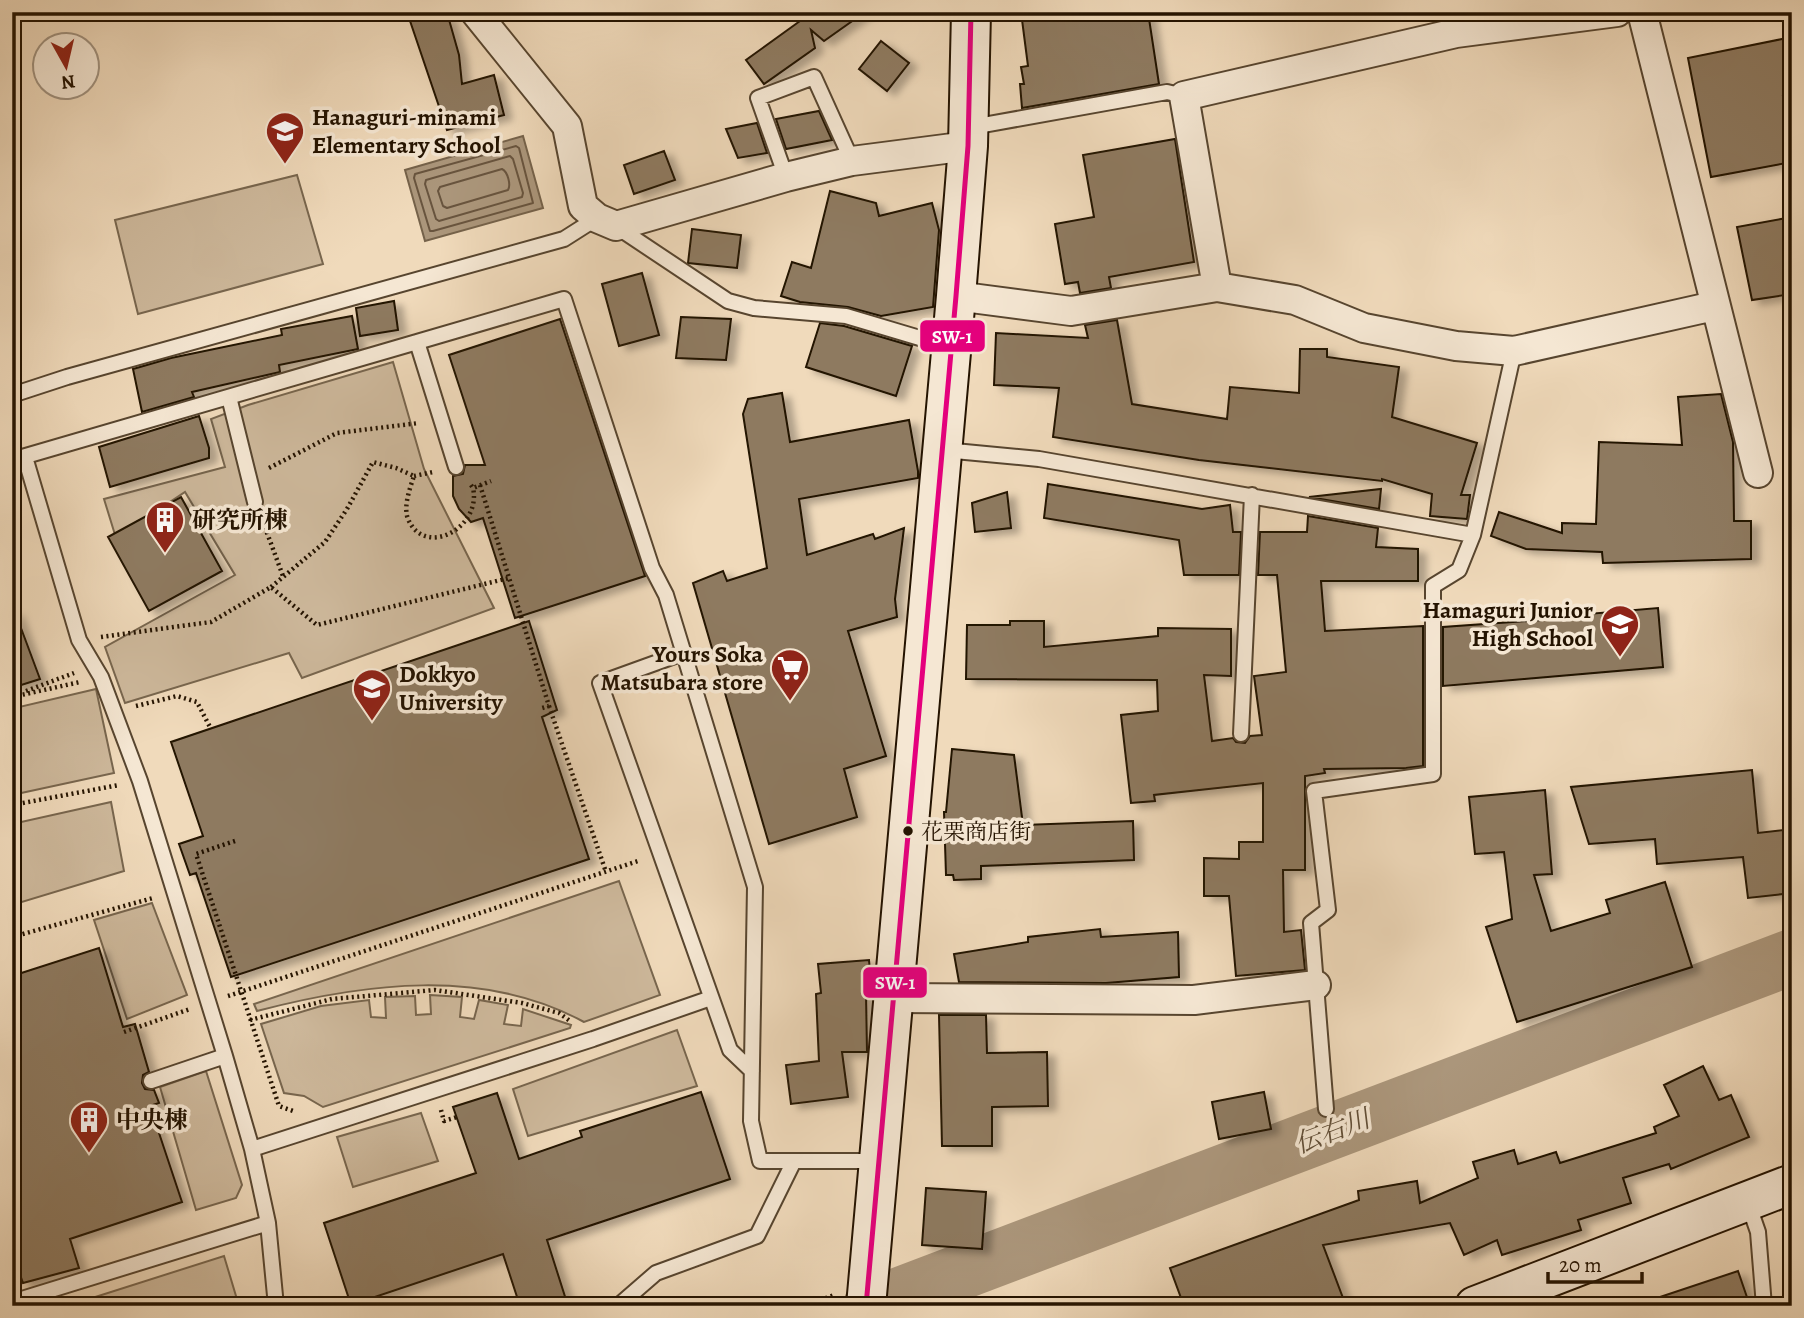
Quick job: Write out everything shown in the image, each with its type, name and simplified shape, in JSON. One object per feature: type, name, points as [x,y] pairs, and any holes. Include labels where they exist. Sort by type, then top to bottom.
[{"type":"street","points":[[475,12],[567,126],[583,206],[606,222],[786,177],[968,137]]},
{"type":"street","points":[[859,1296],[880,1161],[943,450],[968,137],[971,12]]},
{"type":"street","points":[[1217,287],[1184,96],[1456,33],[1617,12]]},
{"type":"street","points":[[1642,12],[1758,473]]},
{"type":"street","points":[[956,296],[1071,311],[1217,287],[1296,300],[1364,328],[1456,346],[1514,351],[1714,306]]},
{"type":"street","points":[[895,998],[1194,1000],[1316,985]]},
{"type":"street","points":[[1475,1306],[1533,1289],[1792,1184]]},
{"type":"lane","points":[[786,177],[758,98],[814,77],[852,162]]},
{"type":"lane","points":[[968,137],[1167,92],[1184,96]]},
{"type":"lane","points":[[12,396],[80,374],[565,239],[606,222],[728,300],[754,308],[846,316],[951,347]]},
{"type":"lane","points":[[276,1306],[268,1223],[225,1056],[140,781],[97,671],[79,640],[19,459],[564,299],[652,568],[666,595],[755,887],[751,1121],[760,1161],[880,1161]]},
{"type":"lane","points":[[417,342],[456,467]]},
{"type":"lane","points":[[1326,1109],[1311,923],[1328,910],[1314,791],[1433,774],[1433,586],[1459,570],[1473,535],[1514,351]]},
{"type":"lane","points":[[229,397],[255,502]]},
{"type":"lane","points":[[943,450],[1039,458],[1473,535]]},
{"type":"lane","points":[[1241,734],[1252,495]]},
{"type":"lane","points":[[683,653],[600,683],[730,1050],[752,1071]]},
{"type":"lane","points":[[251,1149],[593,1039],[711,998]]},
{"type":"lane","points":[[151,1081],[225,1056]]},
{"type":"lane","points":[[618,1306],[656,1273],[757,1236],[794,1161]]},
{"type":"lane","points":[[1748,1202],[1758,1232],[1764,1306]]},
{"type":"lane","points":[[12,1302],[268,1223]]},
{"type":"path","points":[[249,478],[337,433],[442,420]]},
{"type":"path","points":[[79,640],[211,622],[271,587],[325,542],[373,462],[414,476],[408,498],[408,518],[418,532],[435,537],[448,535],[461,527],[471,514],[475,498],[473,488]]},
{"type":"path","points":[[480,485],[549,706],[606,872]]},
{"type":"path","points":[[255,502],[283,576]]},
{"type":"path","points":[[271,587],[317,625],[509,578]]},
{"type":"path","points":[[12,697],[97,671]]},
{"type":"path","points":[[12,697],[97,671]]},
{"type":"path","points":[[114,712],[177,696],[197,702],[211,729]]},
{"type":"path","points":[[539,709],[549,706]]},
{"type":"path","points":[[12,805],[140,781]]},
{"type":"path","points":[[235,841],[196,854],[279,1106],[299,1114]]},
{"type":"path","points":[[124,1032],[660,854]]},
{"type":"path","points":[[12,937],[174,892]]},
{"type":"path","points":[[250,1020],[332,999],[435,990],[522,1003],[559,1013],[593,1039]]},
{"type":"path","points":[[435,1089],[444,1121],[457,1117]]},
{"type":"path","points":[[805,1306],[859,1296]]},
{"type":"shaded area","points":[[297,175],[323,264],[138,314],[115,220]]},
{"type":"shaded area","points":[[393,362],[424,469],[494,608],[302,678],[289,653],[125,703],[105,647],[235,575],[185,492],[116,538],[104,499],[225,467],[211,419],[248,405]]},
{"type":"shaded area","points":[[96,689],[114,773],[12,795],[12,721],[19,707]]},
{"type":"shaded area","points":[[111,802],[124,871],[12,905],[12,824]]},
{"type":"shaded area","points":[[619,881],[660,995],[584,1022],[546,1005],[506,993],[465,987],[423,985],[381,988],[339,993],[257,1011],[254,1004]]},
{"type":"shaded area","points":[[152,903],[187,995],[127,1019],[94,920]]},
{"type":"shaded area","points":[[430,995],[462,997],[460,1017],[474,1019],[479,1000],[508,1005],[504,1024],[521,1026],[523,1009],[571,1025],[570,1028],[323,1107],[304,1096],[284,1093],[261,1024],[321,1006],[369,1000],[371,1017],[386,1018],[385,997],[415,996],[416,1015],[431,1014]]},
{"type":"shaded area","points":[[677,1030],[697,1086],[528,1136],[513,1089]]},
{"type":"shaded area","points":[[206,1071],[242,1185],[236,1198],[196,1210],[160,1087]]},
{"type":"shaded area","points":[[421,1113],[438,1161],[353,1187],[337,1137]]},
{"type":"shaded area","points":[[224,1256],[239,1306],[67,1306]]},
{"type":"water","points":[[523,136],[543,208],[425,241],[405,170]]},
{"type":"building","points":[[407,12],[438,12],[440,17],[448,16],[459,55],[462,84],[494,75],[504,115],[447,130]]},
{"type":"building","points":[[789,12],[865,12],[824,41],[811,30],[815,48],[764,84],[746,60],[800,21]]},
{"type":"building","points":[[1021,12],[1148,12],[1159,84],[1022,108],[1020,84],[1024,84],[1021,67],[1028,66]]},
{"type":"building","points":[[1792,37],[1792,94],[1783,96],[1792,136],[1792,162],[1711,177],[1688,58]]},
{"type":"building","points":[[881,41],[909,63],[887,91],[859,69]]},
{"type":"building","points":[[819,111],[832,140],[786,149],[776,119]]},
{"type":"building","points":[[757,123],[767,153],[738,158],[726,129]]},
{"type":"building","points":[[1175,139],[1194,262],[1109,277],[1111,288],[1080,293],[1078,282],[1065,284],[1055,224],[1094,217],[1083,155]]},
{"type":"building","points":[[664,151],[675,180],[634,194],[624,165]]},
{"type":"building","points":[[830,191],[876,203],[879,216],[932,203],[939,230],[933,307],[881,316],[848,307],[800,302],[781,296],[792,262],[811,268]]},
{"type":"building","points":[[1792,217],[1792,294],[1752,300],[1737,227]]},
{"type":"building","points":[[692,229],[741,235],[737,268],[688,263]]},
{"type":"building","points":[[642,273],[659,335],[619,346],[602,284]]},
{"type":"building","points":[[394,301],[398,330],[360,336],[356,308]]},
{"type":"building","points":[[352,316],[358,349],[279,365],[280,372],[192,392],[194,397],[142,412],[133,369],[171,358],[282,335],[281,329]]},
{"type":"building","points":[[681,317],[731,319],[726,360],[676,358]]},
{"type":"building","points":[[560,319],[645,576],[515,618],[483,518],[471,522],[459,509],[453,496],[453,476],[463,474],[465,465],[485,465],[449,355]]},
{"type":"building","points":[[1117,320],[1132,404],[1227,419],[1230,387],[1299,393],[1300,349],[1327,349],[1327,357],[1399,367],[1392,417],[1477,443],[1461,495],[1470,495],[1467,519],[1430,516],[1432,494],[1382,479],[1199,460],[1053,437],[1059,388],[994,385],[996,333],[1088,338],[1085,325]]},
{"type":"building","points":[[820,323],[844,326],[912,346],[896,396],[806,367]]},
{"type":"building","points":[[782,393],[790,442],[909,420],[918,478],[799,499],[807,555],[873,534],[875,539],[904,528],[895,599],[897,617],[848,631],[886,756],[844,769],[857,817],[769,844],[693,583],[723,571],[727,581],[767,568],[743,414],[748,399]]},
{"type":"building","points":[[1721,394],[1733,442],[1734,521],[1751,521],[1751,559],[1603,563],[1602,552],[1526,549],[1491,536],[1499,512],[1562,533],[1562,523],[1596,524],[1599,442],[1682,445],[1678,397]]},
{"type":"building","points":[[199,416],[209,448],[209,458],[110,487],[99,447]]},
{"type":"building","points":[[1048,484],[1202,509],[1230,505],[1233,532],[1241,532],[1239,575],[1184,575],[1179,540],[1044,518]]},
{"type":"building","points":[[1381,489],[1379,509],[1309,497]]},
{"type":"building","points":[[1007,492],[1011,528],[975,532],[972,503]]},
{"type":"building","name":"研究所棟","points":[[181,497],[222,571],[149,611],[108,537]]},
{"type":"building","points":[[1308,516],[1378,528],[1376,547],[1418,549],[1418,581],[1321,581],[1325,631],[1423,626],[1423,766],[1324,769],[1325,773],[1305,776],[1305,870],[1283,870],[1284,932],[1301,930],[1305,970],[1236,976],[1229,896],[1204,896],[1204,858],[1239,859],[1239,842],[1263,842],[1263,783],[1154,795],[1155,801],[1131,803],[1121,715],[1158,711],[1157,680],[966,679],[967,625],[1010,625],[1010,621],[1044,621],[1044,647],[1158,636],[1158,628],[1231,629],[1231,676],[1204,675],[1212,741],[1233,738],[1236,742],[1245,743],[1250,736],[1262,735],[1254,676],[1286,672],[1277,575],[1258,575],[1260,532],[1307,532]]},
{"type":"building","points":[[1658,608],[1663,667],[1443,686],[1443,627]]},
{"type":"building","points":[[15,612],[40,679],[12,688],[12,613]]},
{"type":"building","points":[[529,621],[557,710],[542,717],[589,859],[231,977],[196,873],[190,875],[179,844],[203,836],[171,742]]},
{"type":"building","points":[[952,749],[1014,755],[1023,825],[1133,821],[1134,860],[981,866],[981,879],[954,880],[953,875],[946,875],[944,812]]},
{"type":"building","points":[[1752,770],[1758,833],[1792,829],[1792,893],[1748,898],[1743,857],[1657,864],[1655,839],[1589,844],[1571,787]]},
{"type":"building","points":[[1545,790],[1552,874],[1534,875],[1551,931],[1610,913],[1606,900],[1665,882],[1692,967],[1517,1022],[1486,927],[1512,919],[1504,852],[1475,854],[1469,797]]},
{"type":"building","points":[[1100,929],[1101,937],[1178,932],[1179,977],[1106,983],[959,982],[954,954],[1028,942],[1028,937]]},
{"type":"building","name":"中央棟","points":[[99,948],[123,1027],[135,1024],[149,1072],[143,1075],[142,1083],[145,1089],[154,1090],[159,1103],[150,1106],[182,1202],[70,1239],[79,1268],[23,1283],[12,1252],[12,976]]},
{"type":"building","points":[[869,960],[872,993],[866,994],[867,1052],[842,1052],[848,1097],[791,1104],[786,1065],[819,1061],[816,994],[821,993],[818,964]]},
{"type":"building","points":[[939,1015],[986,1015],[987,1053],[1047,1052],[1048,1106],[992,1107],[992,1146],[942,1146]]},
{"type":"building","points":[[1703,1066],[1719,1100],[1731,1095],[1749,1137],[1671,1169],[1669,1164],[1623,1178],[1631,1203],[1578,1220],[1581,1230],[1502,1255],[1497,1240],[1464,1255],[1450,1223],[1323,1245],[1346,1306],[1184,1306],[1170,1268],[1359,1200],[1358,1191],[1417,1181],[1420,1203],[1478,1178],[1473,1162],[1514,1150],[1518,1164],[1556,1152],[1560,1163],[1656,1133],[1654,1127],[1679,1116],[1664,1085]]},
{"type":"building","points":[[701,1092],[730,1179],[547,1240],[568,1306],[520,1306],[503,1254],[351,1305],[324,1223],[476,1173],[453,1107],[497,1093],[519,1159],[582,1137],[580,1131]]},
{"type":"building","points":[[1264,1092],[1271,1129],[1219,1139],[1212,1102]]},
{"type":"building","points":[[926,1188],[986,1192],[982,1249],[922,1245]]},
{"type":"building","points":[[1738,1271],[1750,1306],[1648,1306],[1648,1301]]},
{"type":"waterway","name":"伝右川","points":[[871,1306],[1792,957]]},
{"type":"transit line","name":"SW-1","points":[[866,1306],[956,296],[968,146],[971,12]]},
{"type":"place","name":"Hanaguri-minami Elementary School","points":[[285,165]]},
{"type":"place","name":"研究所棟","points":[[165,554]]},
{"type":"place","name":"Hamaguri Junior High School","points":[[1620,658]]},
{"type":"place","name":"Yours Soka Matsubara store","points":[[790,702]]},
{"type":"place","name":"Dokkyo University","points":[[372,722]]},
{"type":"place","name":"花栗商店街","points":[[908,831]]},
{"type":"place","name":"中央棟","points":[[89,1154]]}]
